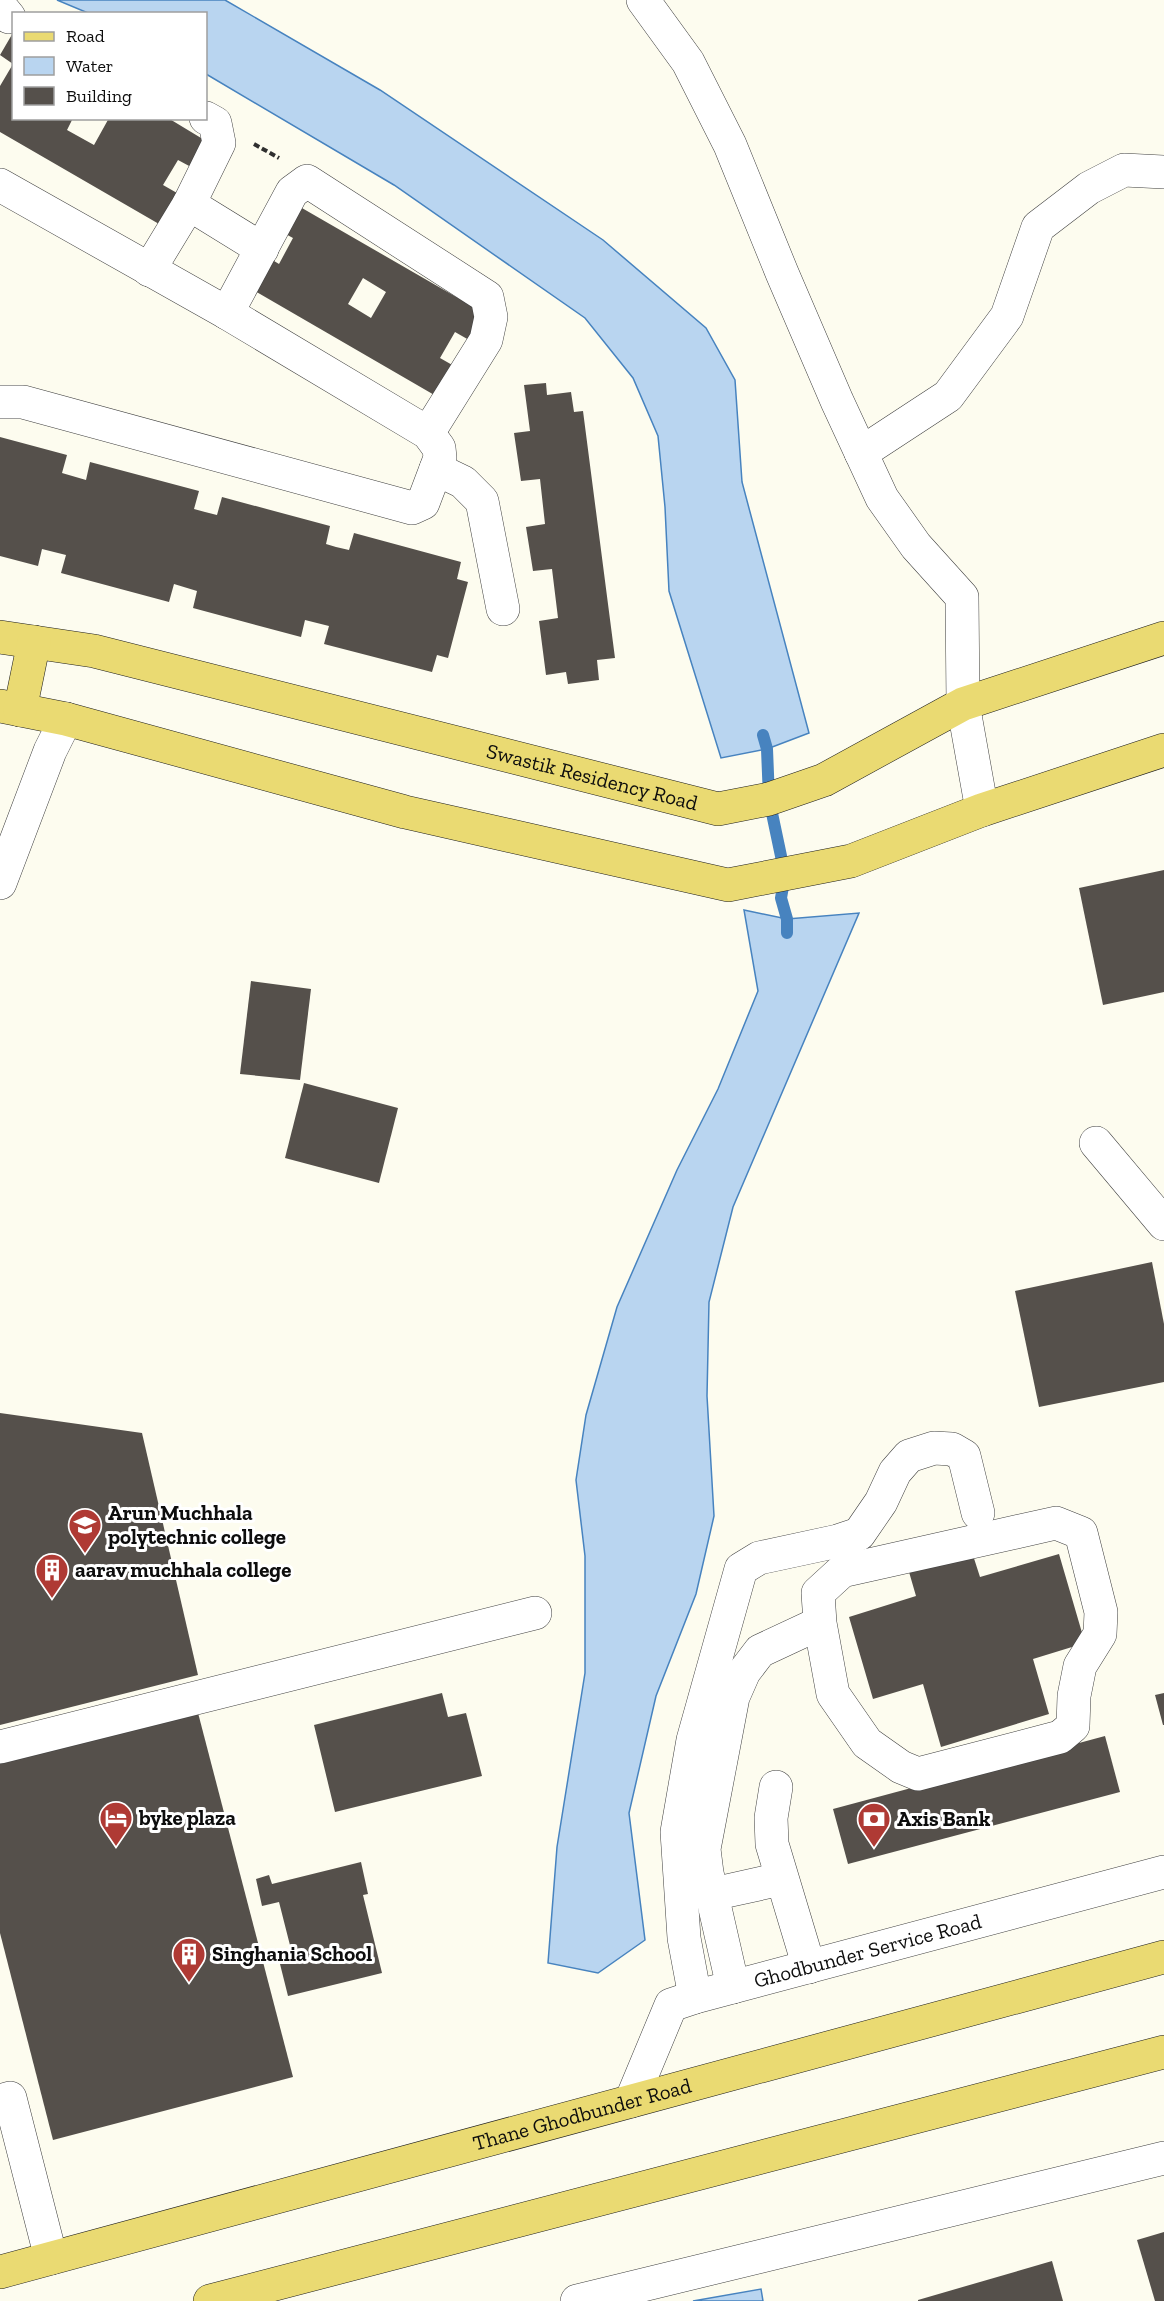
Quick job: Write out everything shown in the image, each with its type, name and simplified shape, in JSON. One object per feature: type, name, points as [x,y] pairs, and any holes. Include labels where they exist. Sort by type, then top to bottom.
[{"type":"main road","name":"Swastik Residency Road","points":[[0,637],[94,651],[718,809],[768,799],[824,780],[963,704],[1164,638]]},
{"type":"main road","points":[[34,642],[10,708],[66,718],[405,812],[728,885],[851,861],[982,810],[1164,750]]},
{"type":"main road","name":"Thane Ghodbunder Road","points":[[0,2272],[1164,1957]]},
{"type":"main road","points":[[210,2301],[1164,2052]]},
{"type":"street","points":[[643,0],[688,62],[730,145],[782,273],[882,498],[916,546],[962,597],[963,704],[982,810]]},
{"type":"street","points":[[149,270],[189,204],[219,143],[210,120]]},
{"type":"street","points":[[861,453],[948,396],[1006,316],[1038,227],[1089,188],[1124,170],[1164,172]]},
{"type":"street","points":[[227,313],[292,192],[307,181],[487,297],[491,316],[486,340],[428,433]]},
{"type":"street","points":[[0,185],[227,313],[428,433],[439,448],[440,458],[423,503],[412,508],[23,402],[0,402]]},
{"type":"street","points":[[189,204],[262,249]]},
{"type":"street","points":[[436,469],[464,482],[482,501],[503,609]]},
{"type":"street","points":[[0,883],[50,751],[66,718]]},
{"type":"street","points":[[1096,1143],[1164,1224]]},
{"type":"street","points":[[695,1997],[684,1938],[677,1832],[693,1740],[741,1569],[759,1558],[838,1541],[859,1534],[880,1502],[895,1472],[909,1456],[934,1448],[952,1449],[964,1456],[978,1514]]},
{"type":"street","points":[[1056,1523],[1081,1533],[1101,1612],[1100,1634],[1080,1666],[1074,1696],[1073,1726],[1060,1737],[918,1773],[901,1767],[867,1743],[833,1694],[820,1623],[818,1593],[842,1571],[1056,1523]]},
{"type":"street","points":[[0,1747],[535,1613]]},
{"type":"street","points":[[733,1987],[707,1873],[704,1849],[733,1697],[744,1671],[760,1651],[820,1623]]},
{"type":"street","points":[[776,1787],[771,1818],[772,1844],[808,1967]]},
{"type":"street","name":"Ghodbunder Service Road","points":[[631,2101],[671,2005],[1164,1872]]},
{"type":"street","points":[[713,1894],[781,1880]]},
{"type":"street","points":[[0,2101],[10,2098],[51,2258]]},
{"type":"street","points":[[577,2301],[1164,2157]]},
{"type":"path","points":[[210,120],[294,167],[307,181]]},
{"type":"water","points":[[57,0],[225,0],[380,90],[603,240],[706,328],[735,380],[742,482],[809,733],[767,749],[721,758],[669,591],[665,507],[658,436],[633,378],[585,318],[394,185],[207,75],[207,12],[86,12]]},
{"type":"water","points":[[744,910],[787,919],[859,913],[733,1207],[709,1302],[707,1396],[714,1516],[696,1594],[656,1696],[629,1813],[645,1940],[598,1973],[548,1963],[557,1847],[585,1673],[585,1556],[576,1480],[586,1415],[617,1307],[677,1170],[718,1089],[758,991]]},
{"type":"water","points":[[761,2289],[763,2301],[693,2301]]},
{"type":"building","points":[[12,34],[12,63],[0,55]]},
{"type":"building","points":[[12,66],[12,120],[72,120],[67,130],[94,145],[108,120],[171,120],[206,141],[191,167],[178,160],[163,185],[177,193],[159,224],[0,132],[0,86]]},
{"type":"building","points":[[295,204],[484,313],[469,340],[455,332],[440,358],[454,366],[436,396],[248,287],[266,256],[279,264],[293,238],[280,231]],"holes":[[[363,278],[386,292],[371,318],[348,304]]]},
{"type":"building","points":[[546,383],[547,395],[571,392],[574,412],[583,411],[615,658],[597,660],[599,680],[568,684],[566,672],[546,675],[539,621],[558,618],[552,569],[533,571],[526,527],[545,524],[540,479],[521,481],[514,433],[530,431],[524,385]]},
{"type":"building","points":[[0,437],[67,455],[62,473],[86,480],[90,462],[199,491],[194,509],[205,512],[217,515],[222,497],[330,526],[326,544],[336,547],[349,550],[354,533],[461,562],[457,579],[468,582],[448,658],[437,655],[432,672],[324,644],[329,626],[305,620],[301,637],[193,608],[197,591],[174,584],[169,602],[61,573],[66,555],[42,549],[38,566],[0,556]]},
{"type":"building","points":[[1164,870],[1164,992],[1103,1005],[1079,888]]},
{"type":"building","points":[[251,981],[311,989],[300,1080],[240,1074]]},
{"type":"building","points":[[304,1083],[398,1108],[379,1183],[285,1158]]},
{"type":"building","points":[[1152,1262],[1164,1324],[1164,1382],[1039,1407],[1015,1291]]},
{"type":"building","name":"Arun Muchhala polytechnic college","points":[[0,1413],[142,1433],[198,1675],[0,1725]]},
{"type":"building","points":[[970,1546],[980,1577],[1059,1554],[1085,1643],[1033,1659],[1049,1714],[941,1747],[923,1684],[873,1699],[849,1617],[916,1596],[907,1565]]},
{"type":"building","points":[[442,1693],[448,1717],[466,1713],[482,1776],[335,1812],[314,1725]]},
{"type":"building","points":[[1164,1693],[1164,1725],[1163,1725],[1155,1695]]},
{"type":"building","name":"byke plaza","points":[[197,1709],[293,2077],[53,2140],[0,1933],[0,1761]]},
{"type":"building","points":[[1105,1736],[1120,1792],[848,1864],[833,1809]]},
{"type":"building","points":[[361,1862],[368,1894],[363,1895],[382,1973],[288,1996],[280,1964],[294,1961],[279,1902],[262,1906],[256,1879],[269,1875],[272,1884]]},
{"type":"building","points":[[1164,2232],[1164,2301],[1155,2301],[1137,2240]]},
{"type":"building","points":[[1052,2261],[1063,2301],[918,2301],[918,2300]]},
{"type":"waterway","points":[[763,735],[767,749],[769,799],[785,875],[781,898],[787,919],[787,933]]},
{"type":"place","name":"Arun Muchhala polytechnic college","points":[[85,1554]]},
{"type":"place","name":"aarav muchhala college","points":[[52,1599]]},
{"type":"place","name":"byke plaza","points":[[116,1847]]},
{"type":"place","name":"Axis Bank","points":[[874,1848]]},
{"type":"place","name":"Singhania School","points":[[189,1983]]}]
